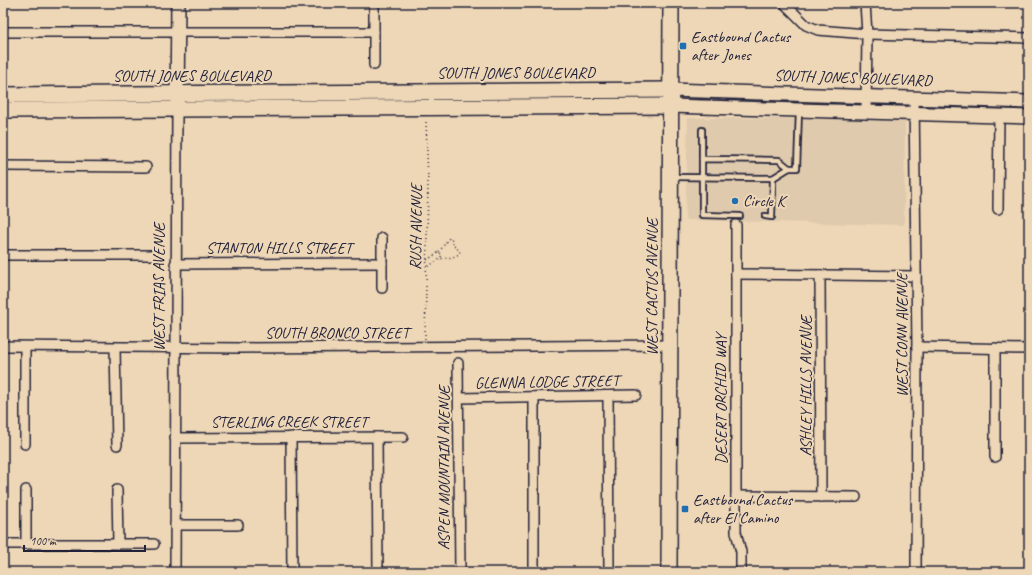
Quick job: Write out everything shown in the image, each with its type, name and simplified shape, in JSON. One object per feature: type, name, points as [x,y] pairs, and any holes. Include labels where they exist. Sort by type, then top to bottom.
[{"type":"main road","name":"WEST FRIAS AVENUE","points":[[177,110],[178,3]]},
{"type":"main road","name":"WEST CACTUS AVENUE","points":[[669,572],[671,3]]},
{"type":"main road","name":"SOUTH JONES BOULEVARD","points":[[3,95],[670,90],[1029,102]]},
{"type":"main road","name":"SOUTH JONES BOULEVARD","points":[[3,110],[670,106],[1029,117]]},
{"type":"street","points":[[374,3],[374,65]]},
{"type":"street","points":[[784,3],[806,25],[813,29],[867,34],[1029,38]]},
{"type":"street","points":[[865,3],[867,34],[866,112]]},
{"type":"street","points":[[3,32],[374,32]]},
{"type":"street","name":"WEST CONN AVENUE","points":[[914,98],[917,348],[916,572]]},
{"type":"street","name":"WEST FRIAS AVENUE","points":[[176,572],[175,264],[177,110]]},
{"type":"street","points":[[998,209],[999,116]]},
{"type":"street","points":[[3,166],[146,167]]},
{"type":"street","name":"DESERT ORCHID WAY","points":[[736,225],[736,532],[741,552],[741,572]]},
{"type":"street","points":[[382,238],[382,288]]},
{"type":"street","points":[[3,255],[151,255]]},
{"type":"street","name":"STANTON HILLS STREET","points":[[175,264],[382,263]]},
{"type":"street","points":[[736,274],[916,276]]},
{"type":"street","name":"ASHLEY HILLS AVENUE","points":[[820,275],[821,497]]},
{"type":"street","name":"SOUTH BRONCO STREET","points":[[3,346],[116,348],[670,345]]},
{"type":"street","points":[[25,347],[25,444]]},
{"type":"street","points":[[116,348],[117,445]]},
{"type":"street","points":[[917,348],[1029,348]]},
{"type":"street","points":[[995,348],[995,457]]},
{"type":"street","name":"ASPEN MOUNTAIN AVENUE","points":[[458,363],[460,572]]},
{"type":"street","name":"GLENNA LODGE STREET","points":[[459,398],[534,398],[636,395]]},
{"type":"street","points":[[608,396],[609,572]]},
{"type":"street","points":[[534,398],[534,572]]},
{"type":"street","points":[[291,436],[292,572]]},
{"type":"street","name":"STERLING CREEK STREET","points":[[175,438],[291,436],[403,437]]},
{"type":"street","points":[[377,437],[378,572]]},
{"type":"street","points":[[26,490],[26,544]]},
{"type":"street","points":[[117,490],[118,544]]},
{"type":"street","points":[[736,496],[856,497]]},
{"type":"street","points":[[175,525],[238,525]]},
{"type":"street","points":[[3,544],[154,544]]},
{"type":"lane","points":[[670,177],[702,176],[773,178],[789,168],[797,168],[799,110]]},
{"type":"lane","points":[[702,130],[702,215],[740,216]]},
{"type":"lane","points":[[702,159],[779,160],[789,168]]},
{"type":"lane","points":[[766,216],[772,216],[773,178]]},
{"type":"path","name":"RUSH AVENUE","points":[[425,347],[428,184],[426,108]]},
{"type":"path","points":[[426,267],[440,259],[453,257],[459,254],[460,251],[454,246],[451,238],[449,238],[439,252],[427,260]]},
{"type":"path","points":[[439,252],[442,255],[440,259]]},
{"type":"shaded area","points":[[688,118],[905,119],[904,225],[685,220]]},
{"type":"place","name":"Eastbound Cactus after Jones","points":[[683,46]]},
{"type":"place","name":"Circle K","points":[[735,201]]},
{"type":"place","name":"Eastbound Cactus after El Camino","points":[[685,509]]}]
